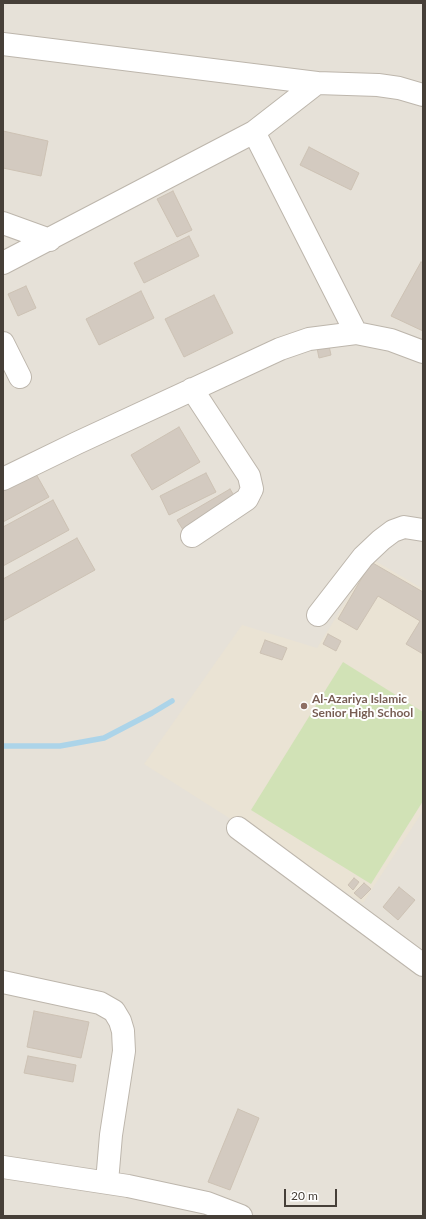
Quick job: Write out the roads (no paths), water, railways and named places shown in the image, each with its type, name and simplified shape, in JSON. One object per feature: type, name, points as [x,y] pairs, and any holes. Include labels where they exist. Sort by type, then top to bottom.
[{"type":"street","points":[[3,44],[317,82],[378,85],[399,88],[423,95]]},
{"type":"street","points":[[3,263],[50,240],[254,132],[317,82]]},
{"type":"street","points":[[254,132],[356,333]]},
{"type":"street","points":[[3,223],[50,240]]},
{"type":"street","points":[[3,479],[192,389],[280,349],[309,339],[356,333],[391,340],[423,352]]},
{"type":"street","points":[[3,343],[20,377]]},
{"type":"street","points":[[192,389],[249,476],[252,489],[247,500],[192,536]]},
{"type":"street","points":[[318,615],[363,557],[381,540],[393,531],[404,527],[423,530]]},
{"type":"street","points":[[238,828],[423,965]]},
{"type":"street","points":[[3,982],[100,1003],[114,1011],[120,1021],[123,1031],[124,1051],[111,1135],[107,1182]]},
{"type":"street","points":[[3,1167],[107,1182],[207,1203],[241,1216]]},
{"type":"waterway","points":[[3,746],[60,746],[104,738],[172,701]]},
{"type":"place","name":"Al-Azariya Islamic Senior High School","points":[[304,706]]}]
